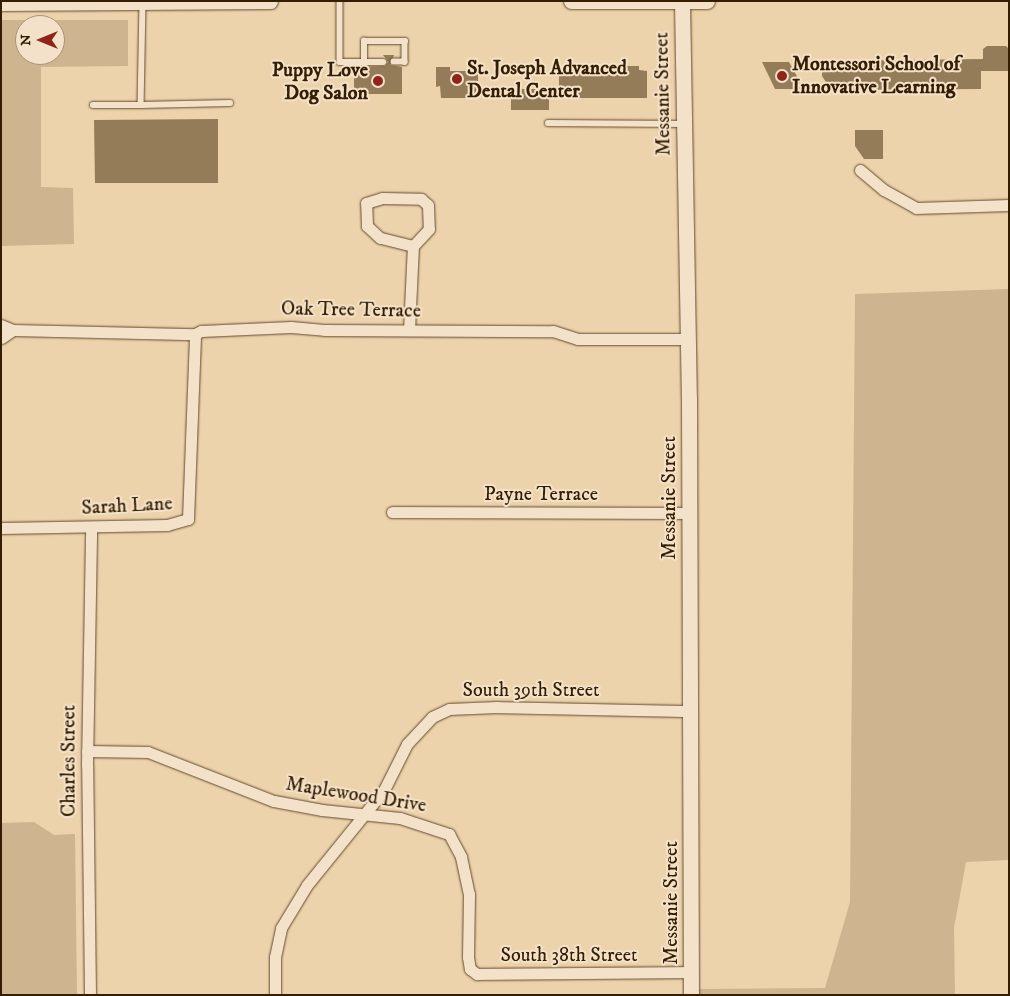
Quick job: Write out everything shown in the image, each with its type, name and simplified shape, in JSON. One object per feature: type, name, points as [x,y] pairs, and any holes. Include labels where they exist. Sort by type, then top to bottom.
[{"type":"street","points":[[1,3],[270,1]]},
{"type":"street","points":[[571,1],[707,1]]},
{"type":"street","name":"Messanie Street","points":[[682,2],[688,339],[691,995]]},
{"type":"street","points":[[860,170],[884,190],[916,208],[1009,205]]},
{"type":"street","points":[[409,330],[412,246],[429,229],[428,205],[422,199],[382,198],[366,203],[365,218],[371,232],[380,238],[412,246]]},
{"type":"street","name":"Oak Tree Terrace","points":[[1,326],[13,330],[195,334],[201,331],[292,327],[324,330],[553,331],[578,339],[688,339]]},
{"type":"street","points":[[1,338],[13,330]]},
{"type":"street","name":"Sarah Lane","points":[[1,528],[167,525],[188,519],[195,334]]},
{"type":"street","name":"Payne Terrace","points":[[392,512],[689,513]]},
{"type":"street","name":"Charles Street","points":[[90,995],[87,751],[91,527]]},
{"type":"street","name":"South 39th Street","points":[[275,995],[275,957],[281,928],[307,885],[384,790],[407,744],[432,717],[449,709],[497,707],[690,711]]},
{"type":"street","name":"Maplewood Drive","points":[[87,751],[148,752],[274,801],[322,810],[365,813],[423,823],[449,834],[462,857],[469,894],[468,957],[470,969],[477,974]]},
{"type":"street","name":"South 38th Street","points":[[477,974],[691,972]]},
{"type":"lane","points":[[340,1],[340,62],[383,62]]},
{"type":"lane","points":[[141,105],[143,3]]},
{"type":"lane","points":[[364,62],[364,41],[405,41],[405,62],[394,62]]},
{"type":"lane","points":[[93,105],[230,103]]},
{"type":"lane","points":[[548,123],[683,124]]},
{"type":"shaded area","points":[[1,20],[15,20],[15,65],[65,65],[65,20],[128,20],[128,66],[41,67],[41,187],[73,188],[74,244],[1,246]]},
{"type":"shaded area","points":[[1009,289],[1009,860],[966,862],[954,928],[955,995],[697,995],[698,989],[825,988],[850,902],[855,294]]},
{"type":"shaded area","points":[[34,822],[54,835],[75,834],[77,995],[1,995],[1,823]]},
{"type":"building","points":[[987,46],[1006,46],[1009,49],[1009,71],[981,71],[981,89],[831,90],[822,76],[823,61],[983,59],[983,49]]},
{"type":"building","name":"Puppy Love Dog Salon","points":[[383,55],[394,55],[390,65],[402,67],[402,94],[354,94],[354,67],[385,66],[388,62]]},
{"type":"building","name":"Montessori School of Innovative Learning","points":[[762,62],[789,62],[804,89],[775,89]]},
{"type":"building","points":[[567,66],[639,66],[639,70],[647,71],[647,98],[559,98],[559,70],[567,70]]},
{"type":"building","name":"St. Joseph Advanced Dental Center","points":[[436,67],[450,67],[450,71],[478,71],[478,98],[441,98],[440,86],[436,87]]},
{"type":"building","points":[[511,89],[549,89],[549,110],[511,110]]},
{"type":"building","points":[[218,119],[218,183],[95,183],[94,120]]},
{"type":"building","points":[[855,130],[883,130],[883,159],[864,159],[855,146]]},
{"type":"place","name":"Montessori School of Innovative Learning","points":[[782,76]]},
{"type":"place","name":"St. Joseph Advanced Dental Center","points":[[457,79]]},
{"type":"place","name":"Puppy Love Dog Salon","points":[[378,81]]}]
